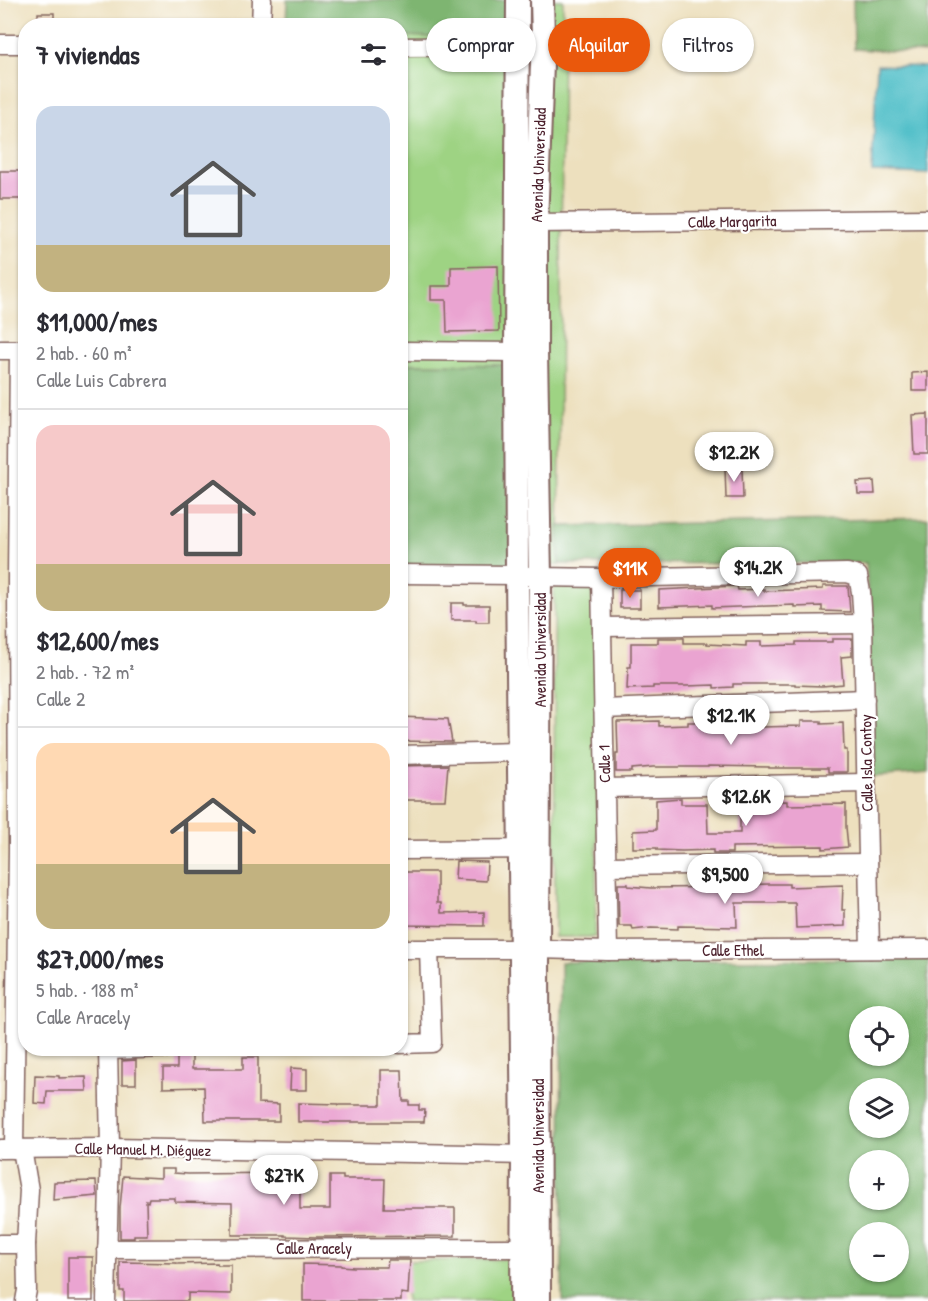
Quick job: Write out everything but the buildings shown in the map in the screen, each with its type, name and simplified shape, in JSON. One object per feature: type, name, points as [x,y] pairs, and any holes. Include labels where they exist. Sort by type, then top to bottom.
[{"type":"main road","name":"Avenida Universidad","points":[[518,0],[518,18]]},
{"type":"main road","name":"Avenida Universidad","points":[[529,849],[519,752],[517,575],[526,352],[536,223],[543,36],[542,0]]},
{"type":"main road","name":"Avenida Universidad","points":[[520,72],[526,352],[540,578],[529,849],[531,1155],[539,1301]]},
{"type":"main road","name":"Avenida Universidad","points":[[522,1301],[522,1248],[531,1155]]},
{"type":"street","points":[[261,18],[262,0]]},
{"type":"street","points":[[0,44],[18,44]]},
{"type":"street","points":[[408,47],[426,47]]},
{"type":"street","name":"Calle Margarita","points":[[536,223],[928,219]]},
{"type":"street","points":[[0,350],[18,350]]},
{"type":"street","points":[[408,351],[526,352]]},
{"type":"street","points":[[18,466],[14,581],[15,849],[12,1149],[29,1190],[25,1301]]},
{"type":"street","points":[[408,573],[601,578]]},
{"type":"street","name":"Calle Isla Contoy","points":[[601,578],[847,573],[858,576],[863,624],[870,950]]},
{"type":"street","name":"Calle 1","points":[[601,578],[608,951]]},
{"type":"street","points":[[602,627],[863,624]]},
{"type":"street","points":[[603,709],[865,699]]},
{"type":"street","points":[[408,755],[519,752]]},
{"type":"street","points":[[605,788],[866,783]]},
{"type":"street","points":[[408,850],[529,849]]},
{"type":"street","points":[[606,866],[868,863]]},
{"type":"street","name":"Calle Ethel","points":[[408,949],[608,951],[928,949]]},
{"type":"street","points":[[408,1044],[432,1043],[429,949]]},
{"type":"street","points":[[106,1301],[110,1148],[108,1056]]},
{"type":"street","name":"Calle Manuel M. Diéguez","points":[[12,1149],[110,1148],[531,1155]]},
{"type":"street","points":[[0,1244],[26,1244]]},
{"type":"street","name":"Calle Aracely","points":[[107,1249],[522,1248]]},
{"type":"green space","points":[[287,0],[507,0],[507,18],[426,18],[426,37],[408,36],[408,18],[286,18]]},
{"type":"green space","points":[[507,0],[563,0],[563,18],[548,18],[548,72],[562,72],[559,564],[512,566],[513,365],[408,364],[408,36],[426,37],[426,72],[536,72],[536,18],[507,18]]},
{"type":"green space","points":[[853,0],[928,0],[928,53],[854,49]]},
{"type":"green space","points":[[408,364],[514,365],[512,566],[408,567]]},
{"type":"green space","points":[[928,518],[928,773],[871,777],[866,563],[559,564],[558,526]]},
{"type":"green space","points":[[596,583],[599,761],[595,937],[555,937],[554,585]]},
{"type":"green space","points":[[928,958],[928,1301],[562,1301],[561,962]]},
{"type":"green space","points":[[515,1259],[516,1301],[406,1301],[406,1261]]},
{"type":"water","points":[[877,65],[928,67],[928,174],[872,172]]}]
